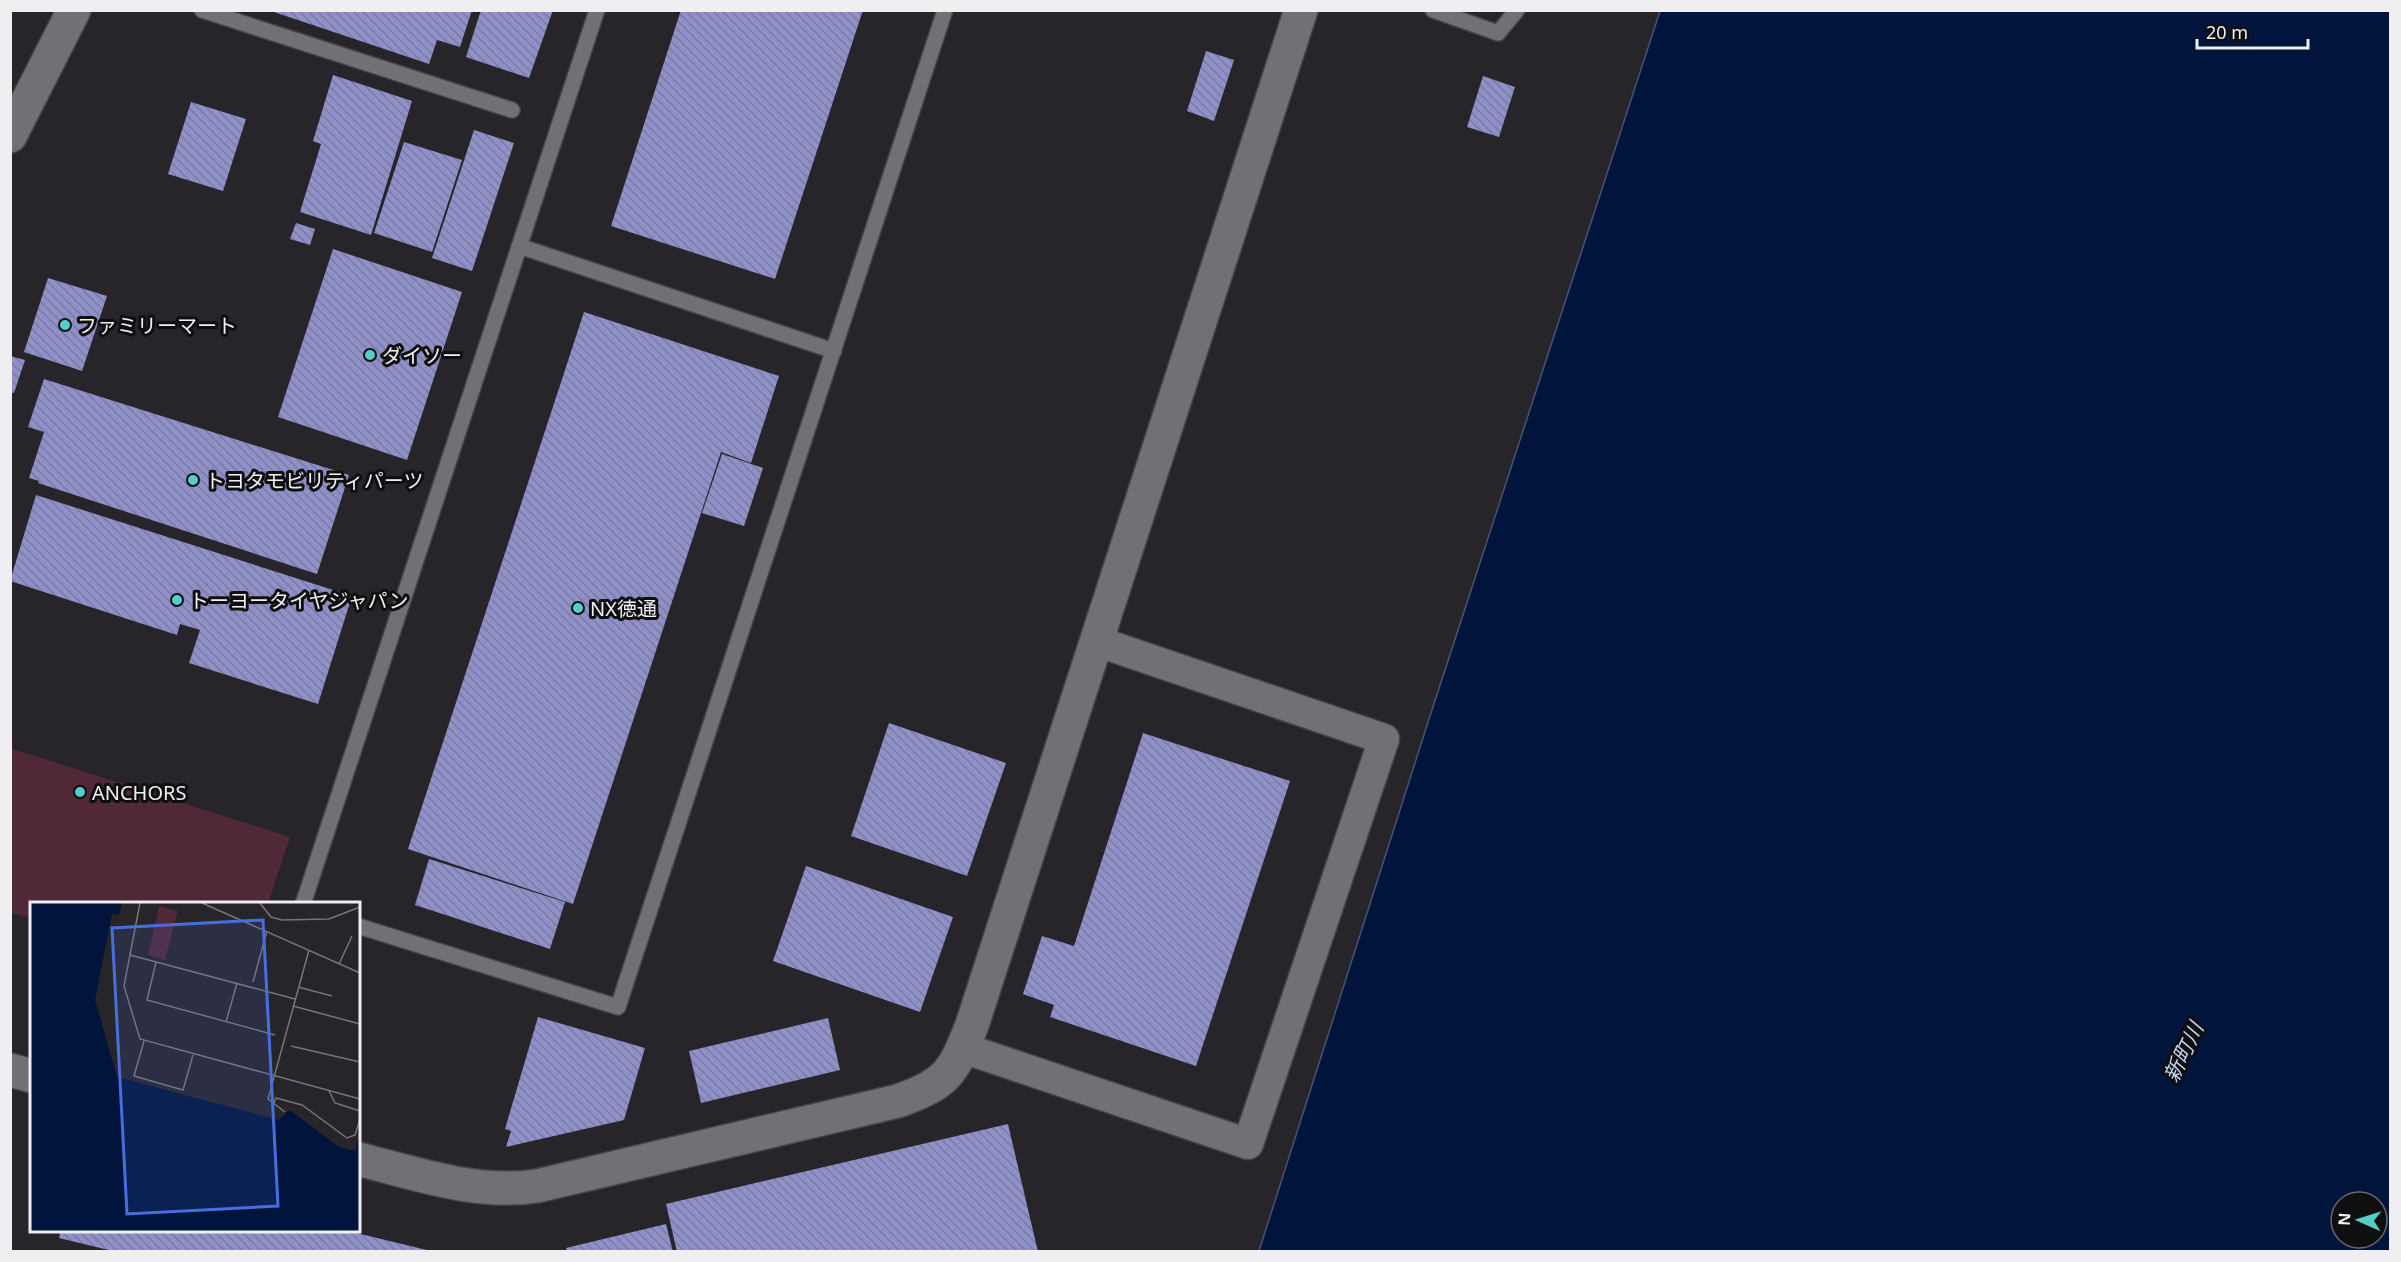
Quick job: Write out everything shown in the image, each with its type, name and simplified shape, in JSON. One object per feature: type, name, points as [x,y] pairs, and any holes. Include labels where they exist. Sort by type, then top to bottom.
[{"type":"street","points":[[10,136],[74,10]]},
{"type":"street","points":[[360,1159],[467,1186],[510,1190],[537,1186],[898,1101],[927,1091],[955,1068],[1301,10]]},
{"type":"street","points":[[963,1048],[1248,1144],[1384,739],[1096,641]]},
{"type":"street","points":[[10,1070],[30,1075]]},
{"type":"lane","points":[[202,10],[512,110]]},
{"type":"lane","points":[[303,902],[597,10]]},
{"type":"lane","points":[[360,927],[618,1007],[945,10]]},
{"type":"lane","points":[[1433,10],[1498,33],[1517,10]]},
{"type":"lane","points":[[519,246],[834,351]]},
{"type":"shaded area","name":"ANCHORS","points":[[10,748],[290,837],[268,902],[30,902],[30,918],[11,913]]},
{"type":"water","name":"新町川","points":[[1660,11],[2390,11],[2390,1251],[1259,1251],[1430,716]]},
{"type":"building","points":[[268,10],[472,10],[460,47],[437,40],[429,64]]},
{"type":"building","points":[[481,10],[553,10],[529,78],[466,57]]},
{"type":"building","points":[[681,10],[863,10],[775,279],[611,226]]},
{"type":"building","points":[[1206,51],[1234,60],[1214,121],[1187,111]]},
{"type":"building","points":[[333,75],[412,101],[371,235],[300,212],[321,144],[313,141]]},
{"type":"building","points":[[1483,76],[1515,87],[1499,137],[1467,127]]},
{"type":"building","points":[[191,102],[246,119],[223,191],[168,174]]},
{"type":"building","points":[[474,130],[514,143],[472,271],[432,258]]},
{"type":"building","points":[[404,142],[462,160],[432,252],[374,233]]},
{"type":"building","points":[[296,223],[315,229],[310,245],[290,239]]},
{"type":"building","points":[[333,249],[462,292],[407,460],[278,417]]},
{"type":"building","points":[[48,278],[107,296],[82,371],[24,352]]},
{"type":"building","points":[[584,312],[779,376],[751,463],[721,452],[573,904],[408,849]]},
{"type":"building","points":[[10,356],[25,360],[14,393],[10,392]]},
{"type":"building","points":[[44,379],[349,475],[317,574],[38,483],[39,481],[29,478],[44,432],[28,427]]},
{"type":"building","points":[[722,454],[763,468],[744,526],[702,513]]},
{"type":"building","points":[[36,495],[352,596],[318,704],[189,663],[200,630],[180,624],[177,635],[10,581]]},
{"type":"building","points":[[889,723],[1006,763],[967,876],[851,836]]},
{"type":"building","points":[[1143,733],[1290,781],[1196,1066],[1050,1017],[1054,1005],[1023,994],[1042,936],[1074,946]]},
{"type":"building","points":[[429,859],[565,902],[550,949],[415,905]]},
{"type":"building","points":[[806,866],[953,917],[920,1012],[773,961]]},
{"type":"building","points":[[538,1017],[645,1048],[624,1120],[506,1147],[511,1131],[505,1129]]},
{"type":"building","points":[[828,1018],[840,1070],[701,1103],[689,1051]]},
{"type":"building","points":[[1008,1124],[1038,1252],[677,1252],[666,1204]]},
{"type":"building","points":[[666,1224],[673,1252],[567,1252],[566,1248]]},
{"type":"building","points":[[60,1232],[352,1232],[431,1251],[117,1252],[59,1238]]},
{"type":"place","name":"ファミリーマート","points":[[65,325]]},
{"type":"place","name":"ダイソー","points":[[370,355]]},
{"type":"place","name":"トヨタモビリティパーツ","points":[[193,480]]},
{"type":"place","name":"トーヨータイヤジャパン","points":[[177,600]]},
{"type":"place","name":"NX徳通","points":[[578,608]]},
{"type":"place","name":"ANCHORS","points":[[80,792]]}]
